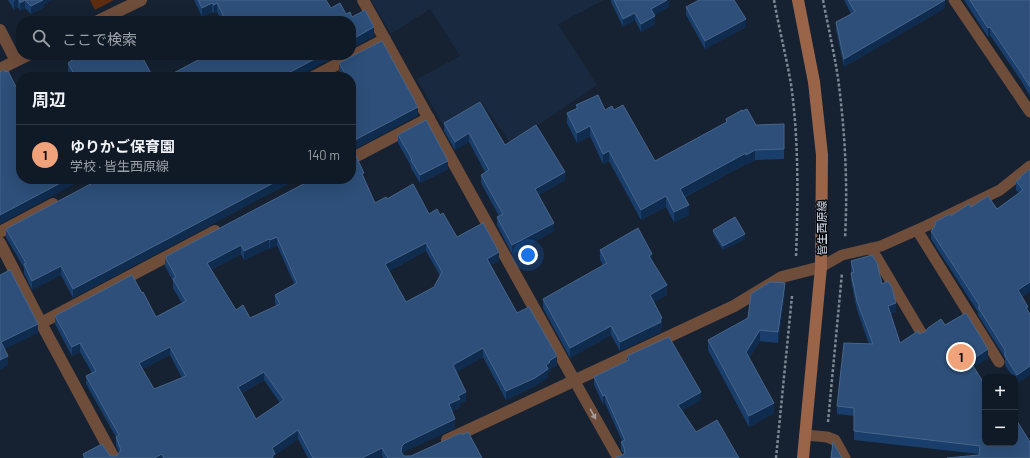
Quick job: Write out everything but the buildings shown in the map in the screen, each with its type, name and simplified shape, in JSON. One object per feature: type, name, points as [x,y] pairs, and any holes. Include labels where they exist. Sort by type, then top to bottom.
[{"type":"main road","name":"皆生西原線","points":[[798,0],[814,82],[822,155],[821,267],[802,458]]},
{"type":"street","points":[[108,16],[141,0]]},
{"type":"street","points":[[363,0],[574,380]]},
{"type":"street","points":[[0,30],[16,61],[0,70]]},
{"type":"street","points":[[356,54],[384,39]]},
{"type":"street","points":[[321,72],[344,60]]},
{"type":"street","points":[[356,156],[429,118]]},
{"type":"street","points":[[0,232],[60,200]]},
{"type":"street","points":[[41,323],[222,227]]},
{"type":"street","points":[[0,243],[41,323],[114,458]]},
{"type":"street","points":[[434,446],[734,306],[782,277],[821,267]]},
{"type":"lane","points":[[954,0],[1030,112]]},
{"type":"lane","points":[[821,267],[842,255],[881,246],[1000,190],[1030,166]]},
{"type":"lane","points":[[917,230],[999,362]]},
{"type":"lane","points":[[871,248],[922,334]]},
{"type":"lane","points":[[574,380],[615,457]]},
{"type":"lane","points":[[805,435],[826,437],[835,440],[845,458]]},
{"type":"path","points":[[774,0],[791,84],[795,122],[798,168],[796,264]]},
{"type":"path","points":[[823,0],[838,77],[846,208],[845,241]]},
{"type":"path","points":[[828,422],[842,270]]},
{"type":"path","points":[[776,458],[792,296]]},
{"type":"path","points":[[791,313],[796,314]]},
{"type":"shaded area","points":[[90,0],[114,0],[95,10]]},
{"type":"shaded area","points":[[371,0],[604,0],[558,24],[597,85],[511,144],[481,101],[443,125],[417,79],[460,56],[430,9],[391,34]]},
{"type":"place","name":"ゆりかご保育園","points":[[961,357]]}]
